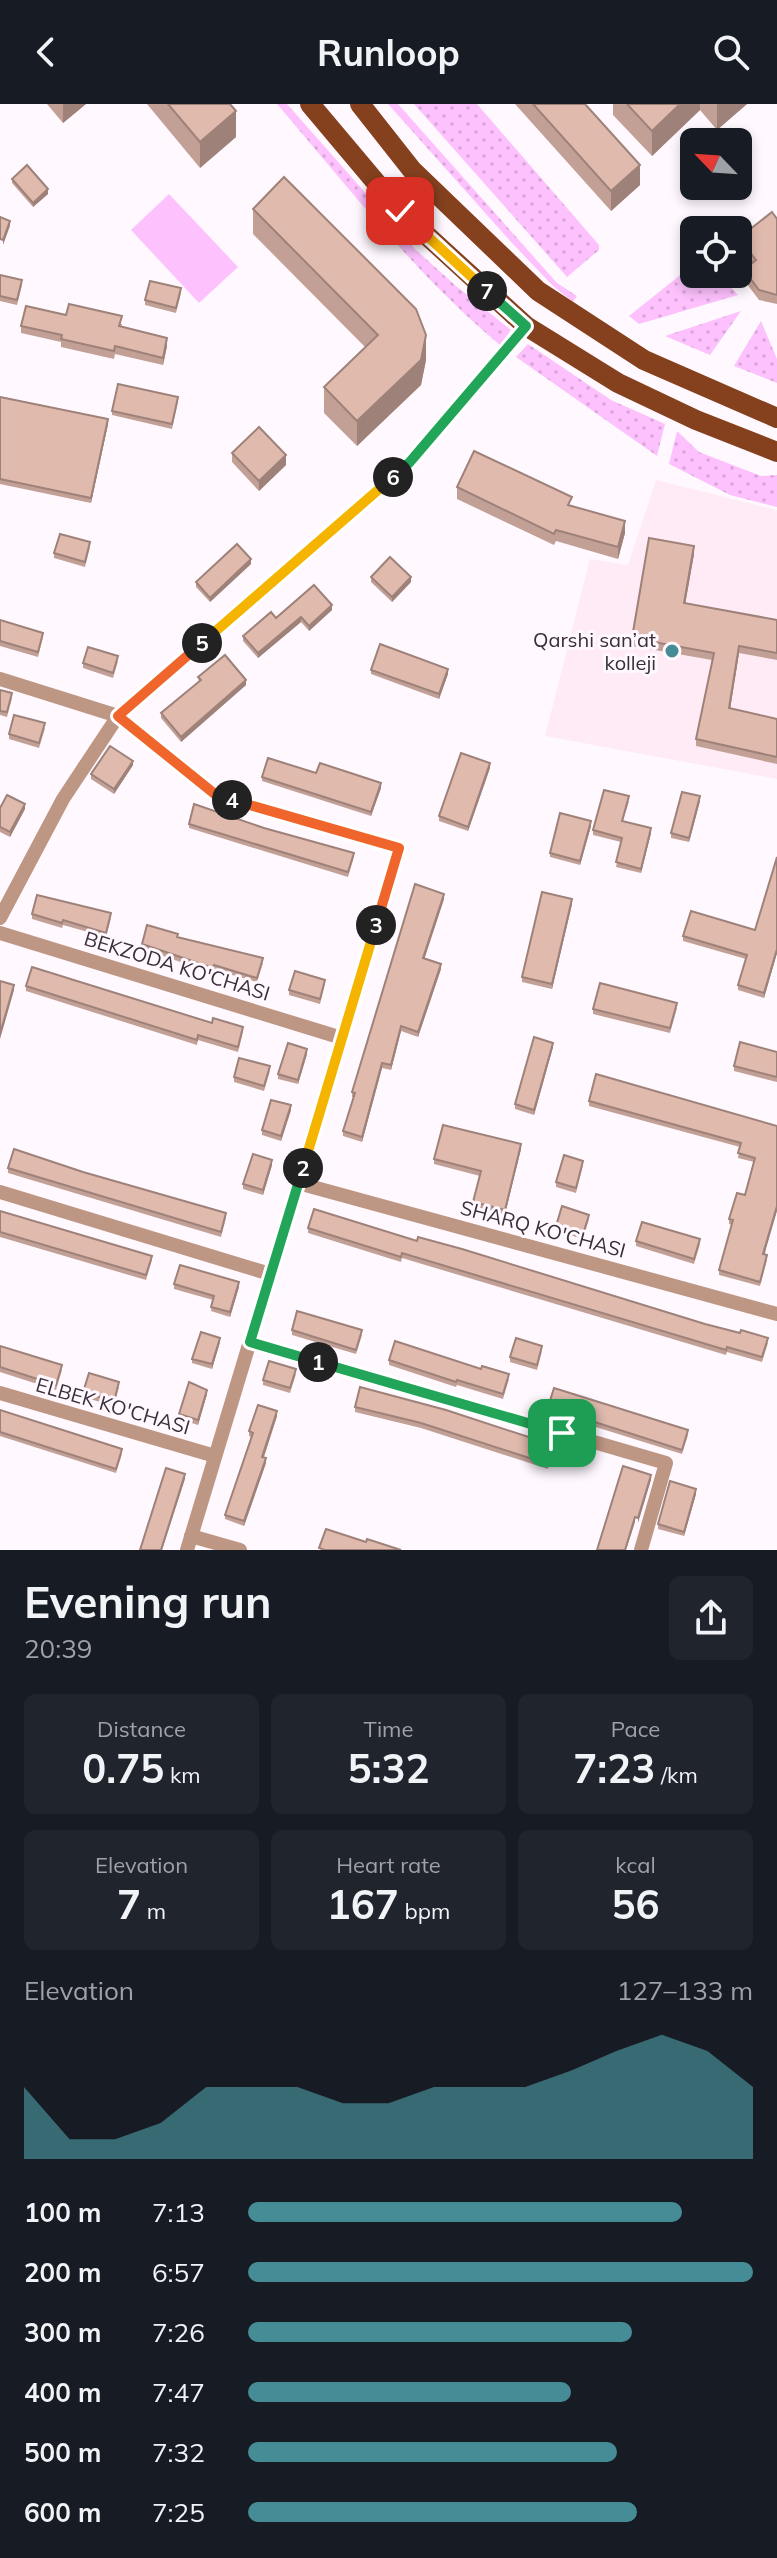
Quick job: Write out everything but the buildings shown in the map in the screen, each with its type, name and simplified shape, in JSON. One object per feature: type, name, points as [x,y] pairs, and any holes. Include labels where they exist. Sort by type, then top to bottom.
[{"type":"main road","points":[[310,104],[400,211],[526,326],[618,383],[696,420],[777,452]]},
{"type":"main road","points":[[360,104],[412,170],[538,291],[644,360],[777,418]]},
{"type":"street","points":[[0,918],[63,799],[118,716],[409,463],[526,326]]},
{"type":"street","points":[[0,679],[118,716],[216,795],[399,848],[189,1543],[240,1550]]},
{"type":"street","name":"BEKZODA KO'CHASI","points":[[0,933],[342,1038]]},
{"type":"street","name":"SHARQ KO'CHASI","points":[[298,1183],[777,1314]]},
{"type":"street","points":[[0,1192],[270,1274]]},
{"type":"street","points":[[250,1342],[666,1463],[641,1550]]},
{"type":"street","name":"ELBEK KO'CHASI","points":[[0,1393],[215,1456]]},
{"type":"shaded area","points":[[277,104],[287,104],[415,249],[511,330],[500,345],[411,260]]},
{"type":"shaded area","points":[[388,104],[398,104],[557,283],[577,296],[573,302],[553,286],[512,243]]},
{"type":"shaded area","points":[[414,104],[477,104],[599,245],[599,250],[567,277]]},
{"type":"shaded area","points":[[169,194],[238,267],[199,303],[131,230]]},
{"type":"shaded area","points":[[680,275],[680,288],[732,288],[738,295],[639,324],[629,316]]},
{"type":"shaded area","points":[[741,311],[710,355],[665,336]]},
{"type":"shaded area","points":[[761,321],[777,359],[777,383],[734,366]]},
{"type":"shaded area","points":[[528,344],[611,400],[665,424],[657,456],[516,357]]},
{"type":"shaded area","points":[[677,431],[699,452],[761,476],[777,475],[777,507],[730,495],[669,464]]},
{"type":"shaded area","name":"Qarshi san’at kolleji","points":[[656,480],[777,510],[777,779],[545,736],[590,559],[628,565]]},
{"type":"place","name":"Qarshi san’at kolleji","points":[[672,651]]},
{"type":"route","points":[[400,211],[526,326],[409,463],[118,716],[216,795],[399,848],[250,1342],[562,1433]]}]
